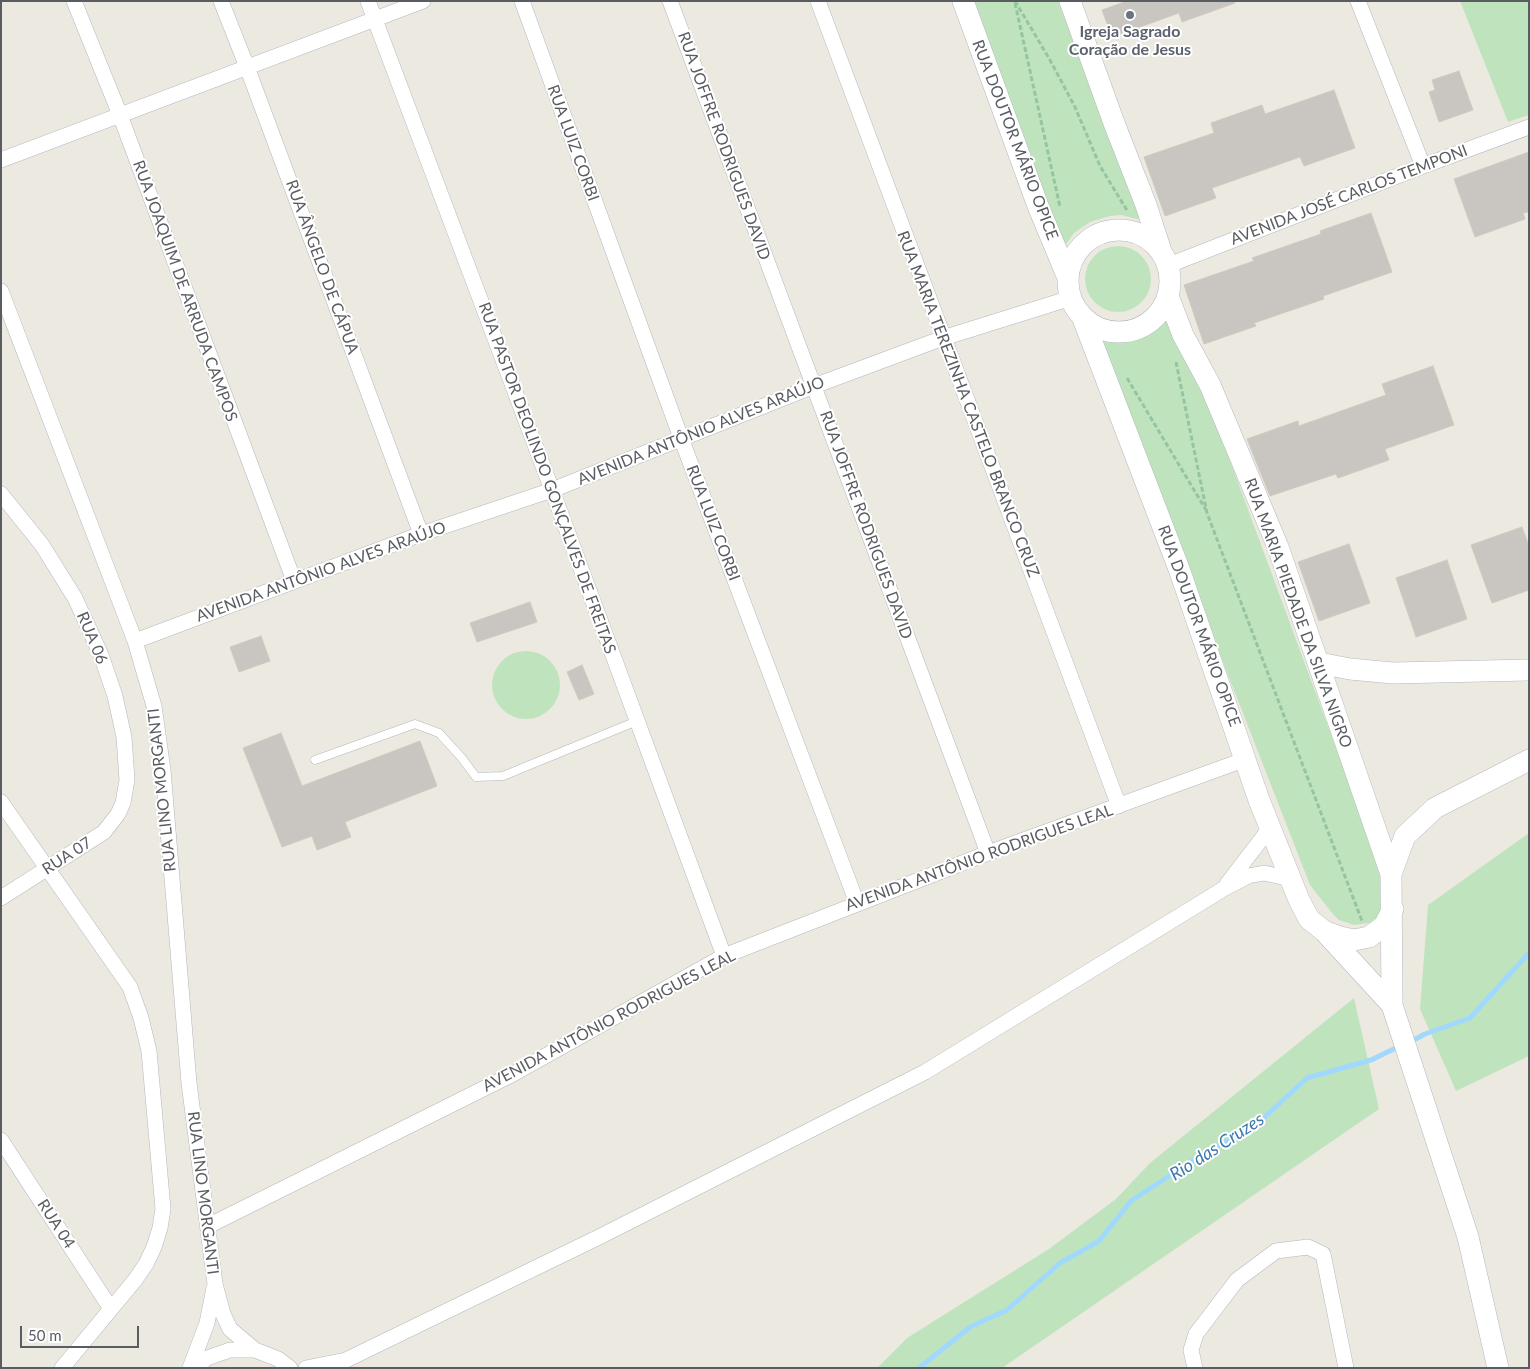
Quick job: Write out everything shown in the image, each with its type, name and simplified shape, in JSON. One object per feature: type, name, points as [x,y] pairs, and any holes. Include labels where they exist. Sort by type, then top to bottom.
[{"type":"street","name":"RUA JOAQUIM DE ARRUDA CAMPOS","points":[[74,1],[120,115],[294,581]]},
{"type":"street","name":"RUA ÂNGELO DE CÁPUA","points":[[221,1],[421,534]]},
{"type":"street","name":"RUA PASTOR DEOLINDO GONÇALVES DE FREITAS","points":[[368,1],[552,490],[724,956]]},
{"type":"street","points":[[1,160],[423,1]]},
{"type":"street","name":"RUA LUIZ CORBI","points":[[522,1],[681,438],[856,903]]},
{"type":"street","name":"RUA JOFFRE RODRIGUES DAVID","points":[[670,1],[988,853]]},
{"type":"street","name":"RUA MARIA TEREZINHA CASTELO BRANCO CRUZ","points":[[818,1],[1119,806]]},
{"type":"street","name":"RUA DOUTOR MÁRIO OPICE","points":[[963,1],[1069,288]]},
{"type":"street","points":[[1070,1],[1146,205],[1164,257],[1172,282],[1168,296],[1156,318],[1138,329],[1117,333],[1096,327],[1082,316],[1069,288],[1072,259],[1084,243],[1102,232],[1122,229],[1141,234],[1164,257]]},
{"type":"street","points":[[1358,1],[1423,166]]},
{"type":"street","name":"AVENIDA JOSÉ CARLOS TEMPONI","points":[[1164,257],[1529,127]]},
{"type":"street","name":"AVENIDA ANTÔNIO ALVES ARAÚJO","points":[[135,641],[421,534],[552,490],[814,386],[1069,288]]},
{"type":"street","name":"RUA LINO MORGANTI","points":[[1,291],[135,641],[154,706],[163,770],[189,1083],[215,1284]]},
{"type":"street","name":"RUA MARIA PIEDADE DA SILVA NIGRO","points":[[1168,296],[1184,335],[1210,385],[1270,529],[1319,663],[1391,874],[1394,1014]]},
{"type":"street","name":"RUA DOUTOR MÁRIO OPICE","points":[[1082,316],[1179,569],[1270,828],[1291,879],[1309,919],[1324,931],[1394,1014]]},
{"type":"street","name":"RUA 06","points":[[1,494],[42,545],[71,590],[101,655],[115,696],[124,737],[127,780],[123,803]]},
{"type":"street","points":[[1319,663],[1393,673],[1529,670]]},
{"type":"street","name":"AVENIDA ANTÔNIO RODRIGUES LEAL","points":[[208,1226],[513,1074],[724,956],[988,853],[1246,760]]},
{"type":"street","points":[[1391,874],[1405,836],[1435,808],[1529,760]]},
{"type":"street","points":[[1,802],[130,987],[141,1018],[148,1051],[163,1209],[160,1228],[146,1264],[135,1280],[62,1368]]},
{"type":"street","name":"RUA 07","points":[[1,898],[104,832],[115,819],[123,803]]},
{"type":"street","points":[[1225,888],[1270,828]]},
{"type":"street","points":[[306,1368],[343,1364],[925,1072],[1225,888],[1248,876],[1264,874],[1291,879]]},
{"type":"street","points":[[1324,931],[1354,940],[1368,937],[1384,926],[1393,910]]},
{"type":"street","points":[[1394,1014],[1468,1237],[1498,1368]]},
{"type":"street","name":"RUA 04","points":[[1,1140],[111,1309]]},
{"type":"street","points":[[1195,1368],[1191,1350],[1196,1334],[1237,1280],[1276,1251],[1308,1247],[1323,1254],[1346,1368]]},
{"type":"street","points":[[215,1284],[223,1314],[230,1329],[255,1350],[278,1359],[290,1368]]},
{"type":"street","points":[[190,1368],[207,1323],[215,1284]]},
{"type":"street","points":[[196,1368],[207,1358],[230,1350],[255,1350]]},
{"type":"lane","points":[[315,760],[415,724],[439,733],[462,757],[476,778],[503,776],[637,721]]},
{"type":"path","points":[[1015,1],[1061,212]]},
{"type":"path","points":[[1015,1],[1075,107],[1100,166],[1141,234]]},
{"type":"path","points":[[1176,359],[1207,513],[1368,937]]},
{"type":"path","points":[[1126,378],[1207,513]]},
{"type":"green space","points":[[972,1],[1058,1],[1141,220],[1121,215],[1090,222],[1074,233],[1062,250]]},
{"type":"green space","points":[[1460,1],[1529,1],[1529,115],[1508,122]]},
{"type":"green space","points":[[1118,246],[1131,249],[1141,256],[1148,266],[1151,279],[1148,292],[1141,302],[1131,309],[1118,312],[1105,309],[1095,302],[1088,292],[1085,279],[1088,266],[1095,256],[1105,249]]},
{"type":"green space","points":[[1173,306],[1388,889],[1378,917],[1369,923],[1354,925],[1339,920],[1310,885],[1095,334],[1113,339],[1140,337],[1156,328]]},
{"type":"green space","points":[[519,651],[533,651],[545,656],[555,666],[560,678],[560,692],[555,704],[545,714],[533,719],[519,719],[507,714],[497,704],[492,692],[492,678],[497,666],[507,656]]},
{"type":"green space","points":[[1529,833],[1529,1056],[1456,1091],[1420,1009],[1428,905]]},
{"type":"green space","points":[[1354,998],[1379,1109],[1002,1368],[877,1368],[907,1338],[1049,1249],[1116,1199],[1150,1163]]},
{"type":"building","points":[[1127,1],[1234,1],[1235,3],[1182,22],[1179,13],[1112,37],[1102,10]]},
{"type":"building","points":[[1459,71],[1473,110],[1439,122],[1429,92],[1435,90],[1432,80]]},
{"type":"building","points":[[1334,90],[1355,148],[1304,166],[1300,157],[1212,188],[1216,198],[1165,216],[1144,157],[1214,133],[1211,123],[1262,105],[1265,114]]},
{"type":"building","points":[[1529,152],[1529,212],[1523,213],[1525,219],[1475,237],[1454,179]]},
{"type":"building","points":[[1371,213],[1392,272],[1323,296],[1324,299],[1254,323],[1256,326],[1204,344],[1184,285],[1254,261],[1252,258],[1321,234],[1320,231]]},
{"type":"building","points":[[1433,366],[1454,425],[1385,449],[1389,460],[1338,478],[1336,474],[1270,496],[1247,439],[1298,421],[1299,426],[1386,395],[1382,384]]},
{"type":"building","points":[[1522,527],[1529,546],[1529,590],[1492,603],[1471,545]]},
{"type":"building","points":[[1349,544],[1370,603],[1319,621],[1298,562]]},
{"type":"building","points":[[1447,560],[1467,619],[1416,637],[1396,578]]},
{"type":"building","points":[[530,602],[537,622],[477,642],[470,623]]},
{"type":"building","points":[[261,636],[270,661],[239,672],[230,647]]},
{"type":"building","points":[[582,665],[594,694],[579,700],[567,672]]},
{"type":"building","points":[[281,733],[302,786],[420,741],[437,786],[345,822],[351,837],[317,850],[312,836],[282,847],[243,748]]},
{"type":"waterway","name":"Rio das Cruzes","points":[[1410,1042],[1425,1034],[1470,1018],[1529,953]]},
{"type":"waterway","name":"Rio das Cruzes","points":[[919,1368],[970,1327],[1007,1310],[1060,1263],[1099,1241],[1131,1201],[1189,1163],[1257,1124],[1307,1078],[1371,1060],[1400,1046]]},
{"type":"place","name":"Igreja Sagrado Coração de Jesus","points":[[1130,15]]}]
